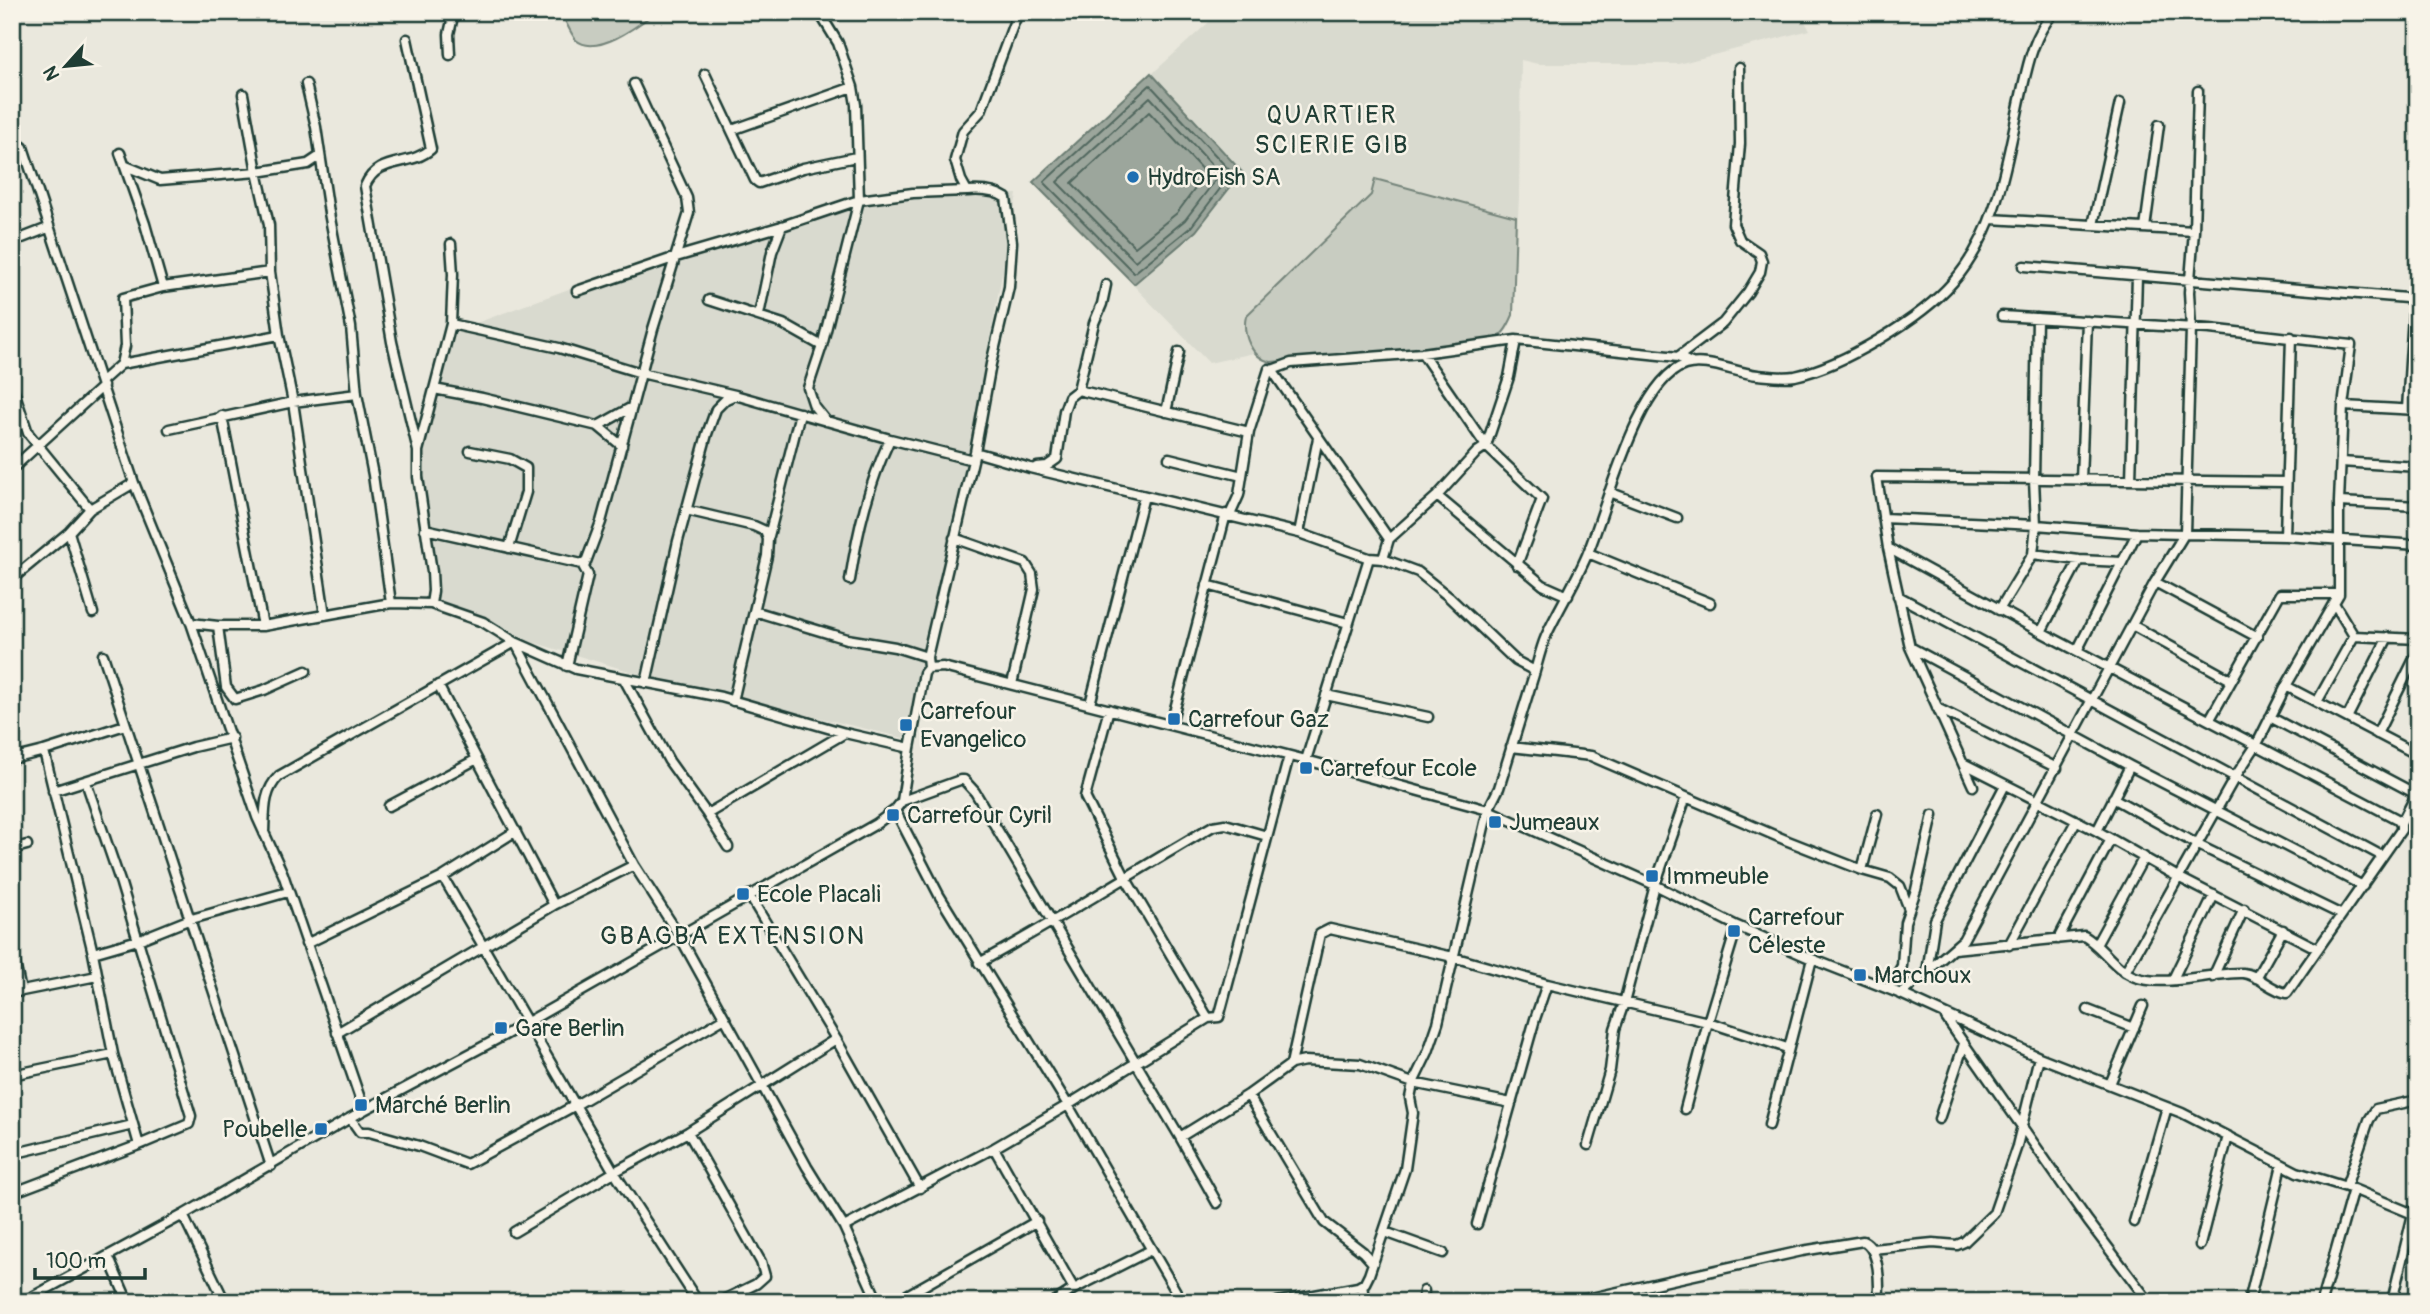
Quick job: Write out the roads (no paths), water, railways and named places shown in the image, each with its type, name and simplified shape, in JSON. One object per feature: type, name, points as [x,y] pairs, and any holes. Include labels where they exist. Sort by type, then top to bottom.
[{"type":"street","points":[[450,55],[449,34],[454,12]]},
{"type":"street","points":[[820,12],[846,63],[853,87],[859,200],[822,346],[808,388],[814,406],[826,421]]},
{"type":"street","points":[[967,191],[954,160],[963,131],[981,111],[1018,12]]},
{"type":"street","points":[[1171,724],[1207,585],[1228,515],[1239,495],[1249,432],[1269,369],[1291,363],[1422,353],[1516,340],[1678,357],[1691,363],[1757,375],[1792,377],[1823,368],[1900,327],[1929,307],[1973,258],[1991,219],[2033,43],[2054,12]]},
{"type":"street","points":[[407,39],[431,149],[406,160],[378,167],[369,176],[365,186],[391,341],[418,451],[418,477],[433,582],[431,604]]},
{"type":"street","points":[[1678,357],[1723,323],[1748,292],[1762,261],[1759,253],[1740,240],[1733,224],[1740,144],[1739,68]]},
{"type":"street","points":[[705,74],[759,183],[803,168],[856,158]]},
{"type":"street","points":[[306,84],[351,327],[357,394],[373,475],[391,603]]},
{"type":"street","points":[[584,567],[595,542],[688,214],[687,198],[634,84]]},
{"type":"street","points":[[732,130],[853,87]]},
{"type":"street","points":[[1901,994],[1963,940],[2155,582],[2185,533],[2191,328],[2189,280],[2194,231],[2198,92]]},
{"type":"street","points":[[243,94],[269,225],[270,272],[279,335],[293,402],[325,615]]},
{"type":"street","points":[[2093,225],[2120,103]]},
{"type":"street","points":[[2145,228],[2159,125]]},
{"type":"street","points":[[12,140],[23,147],[134,483],[191,623],[264,832],[283,874],[365,1110]]},
{"type":"street","points":[[120,153],[163,287]]},
{"type":"street","points":[[126,166],[160,180],[257,172],[308,164],[320,156]]},
{"type":"street","points":[[577,291],[859,200],[913,193],[982,190],[1006,198],[1012,242],[1009,287],[928,657],[928,668],[924,673],[902,802]]},
{"type":"street","points":[[1991,219],[2194,231]]},
{"type":"street","points":[[759,315],[772,252],[782,226]]},
{"type":"street","points":[[12,242],[48,228]]},
{"type":"street","points":[[418,451],[451,324],[451,244]]},
{"type":"street","points":[[2024,266],[2416,299],[2407,409]]},
{"type":"street","points":[[12,469],[121,364],[125,346],[123,298],[163,287],[270,272]]},
{"type":"street","points":[[2131,480],[2137,276]]},
{"type":"street","points":[[1030,468],[1047,466],[1056,459],[1064,411],[1069,397],[1078,390],[1106,285]]},
{"type":"street","points":[[709,300],[783,324],[822,346]]},
{"type":"street","points":[[2002,316],[2191,328],[2351,345],[2343,406],[2337,541],[2339,594],[2286,686],[2257,744],[2235,777],[2125,972]]},
{"type":"street","points":[[1999,610],[2033,554],[2036,525],[2034,479],[2037,318]]},
{"type":"street","points":[[2081,480],[2087,321]]},
{"type":"street","points":[[451,324],[559,348],[641,373],[735,395],[890,439],[1030,468],[1228,515],[1299,533],[1369,558],[1383,559],[1418,572],[1449,597],[1516,662],[1535,671]]},
{"type":"street","points":[[121,364],[279,335]]},
{"type":"street","points":[[2286,536],[2291,337]]},
{"type":"street","points":[[1383,559],[1389,539],[1437,496],[1477,452],[1486,446],[1509,376],[1516,340]]},
{"type":"street","points":[[1166,412],[1178,352]]},
{"type":"street","points":[[1422,353],[1486,446],[1542,499],[1517,565]]},
{"type":"street","points":[[1365,1302],[1362,1286],[1385,1232],[1405,1169],[1413,1113],[1410,1098],[1413,1083],[1438,1023],[1489,810],[1499,788],[1546,637],[1588,553],[1609,492],[1641,414],[1667,376],[1691,363]]},
{"type":"street","points":[[1272,370],[1389,539]]},
{"type":"street","points":[[12,385],[28,433],[90,509]]},
{"type":"street","points":[[434,389],[598,426],[622,446]]},
{"type":"street","points":[[1078,390],[1249,432]]},
{"type":"street","points":[[169,429],[293,402],[357,394]]},
{"type":"street","points":[[646,683],[686,510],[716,409],[726,399],[735,395]]},
{"type":"street","points":[[2343,406],[2418,410]]},
{"type":"street","points":[[598,426],[632,407]]},
{"type":"street","points":[[733,701],[767,556],[768,539],[800,413]]},
{"type":"street","points":[[222,416],[262,626]]},
{"type":"street","points":[[1299,533],[1318,438]]},
{"type":"street","points":[[850,580],[859,525],[875,470],[890,439]]},
{"type":"street","points":[[470,451],[510,459],[526,468],[526,492],[509,548]]},
{"type":"street","points":[[1169,458],[1242,477]]},
{"type":"street","points":[[2341,463],[2418,467]]},
{"type":"street","points":[[1973,786],[1910,647],[1888,548],[1877,477],[2286,482]]},
{"type":"street","points":[[12,579],[69,533],[90,509],[134,483]]},
{"type":"street","points":[[1609,492],[1677,518]]},
{"type":"street","points":[[1090,704],[1144,496]]},
{"type":"street","points":[[1437,496],[1542,585],[1567,596]]},
{"type":"street","points":[[2339,502],[2418,506]]},
{"type":"street","points":[[686,510],[754,526],[765,531],[768,539]]},
{"type":"street","points":[[1883,519],[2036,525],[2137,533],[2286,536],[2418,545]]},
{"type":"street","points":[[425,529],[580,561],[588,575],[567,666]]},
{"type":"street","points":[[69,533],[93,613]]},
{"type":"street","points":[[2077,651],[2137,533]]},
{"type":"street","points":[[954,538],[1025,564],[1032,574],[1034,589],[1012,684]]},
{"type":"street","points":[[1888,548],[1999,610],[2397,818],[2401,824]]},
{"type":"street","points":[[1588,553],[1710,603]]},
{"type":"street","points":[[2033,554],[2122,562]]},
{"type":"street","points":[[1306,760],[1369,558]]},
{"type":"street","points":[[2041,632],[2079,560]]},
{"type":"street","points":[[2155,582],[2257,637]]},
{"type":"street","points":[[1207,585],[1348,623]]},
{"type":"street","points":[[2210,719],[2280,594],[2339,594]]},
{"type":"street","points":[[1898,596],[2382,856]]},
{"type":"street","points":[[191,623],[262,626],[391,603],[431,604],[483,622],[515,642],[567,666],[594,675],[733,701],[845,733],[910,748]]},
{"type":"street","points":[[2334,603],[2354,636]]},
{"type":"street","points":[[754,611],[847,639],[895,647],[928,657]]},
{"type":"street","points":[[2132,625],[2231,680]]},
{"type":"street","points":[[218,626],[226,687],[234,699],[264,690],[306,671]]},
{"type":"street","points":[[2354,636],[2418,639]]},
{"type":"street","points":[[2317,702],[2354,636]]},
{"type":"street","points":[[2347,718],[2388,637]]},
{"type":"street","points":[[264,832],[269,786],[279,776],[515,642]]},
{"type":"street","points":[[515,642],[634,865],[679,935],[844,1227],[878,1302]]},
{"type":"street","points":[[1910,647],[2130,766],[2363,886]]},
{"type":"street","points":[[2377,734],[2418,651]]},
{"type":"street","points":[[103,654],[188,920],[271,1166]]},
{"type":"street","points":[[928,668],[943,667],[1171,724],[1489,810],[1812,959],[1901,994],[2039,1057],[2167,1107],[2297,1172],[2349,1188],[2416,1215],[2392,1301]]},
{"type":"street","points":[[624,679],[669,761],[708,814],[728,847]]},
{"type":"street","points":[[438,685],[554,905]]},
{"type":"street","points":[[2286,686],[2418,755]]},
{"type":"street","points":[[1326,695],[1429,717]]},
{"type":"street","points":[[1937,708],[2057,768]]},
{"type":"street","points":[[1109,709],[1085,797],[1125,877],[1208,1018]]},
{"type":"street","points":[[1954,950],[2084,936],[2125,972],[2136,978],[2173,979],[2245,973],[2279,992],[2287,993],[2401,830],[2401,824],[2417,793],[2270,717]]},
{"type":"street","points":[[12,758],[44,751],[125,725]]},
{"type":"street","points":[[708,814],[845,733]]},
{"type":"street","points":[[54,791],[193,747],[232,738]]},
{"type":"street","points":[[1511,747],[1591,756],[1862,870],[1890,878],[1900,886],[1909,909]]},
{"type":"street","points":[[44,751],[93,953],[113,1054],[139,1144]]},
{"type":"street","points":[[844,1227],[994,1148],[1208,1018],[1219,1017],[1289,756]]},
{"type":"street","points":[[389,806],[477,759]]},
{"type":"street","points":[[1962,763],[2097,831],[2178,877],[2318,949]]},
{"type":"street","points":[[2097,831],[2130,766]]},
{"type":"street","points":[[23,1302],[271,1166],[365,1110],[526,1023],[876,824],[902,802],[960,780],[964,780],[975,792],[1217,1203]]},
{"type":"street","points":[[12,1193],[189,1124],[191,1116],[138,940],[86,782]]},
{"type":"street","points":[[1927,972],[1936,920],[2006,785]]},
{"type":"street","points":[[1588,1145],[1610,1070],[1615,1028],[1655,885],[1686,797]]},
{"type":"street","points":[[2113,798],[2198,845],[2340,915]]},
{"type":"street","points":[[895,810],[939,895],[1068,1105],[1182,1302]]},
{"type":"street","points":[[1862,870],[1877,814]]},
{"type":"street","points":[[1888,989],[1902,966],[1905,922],[1916,890],[1933,815]]},
{"type":"street","points":[[2009,945],[2076,821]]},
{"type":"street","points":[[979,963],[1054,923],[1125,877],[1213,826],[1225,824],[1267,836]]},
{"type":"street","points":[[306,944],[443,877],[516,831]]},
{"type":"street","points":[[2058,939],[2111,839]]},
{"type":"street","points":[[12,849],[27,845]]},
{"type":"street","points":[[2096,945],[2144,857]]},
{"type":"street","points":[[337,1032],[554,905],[634,865]]},
{"type":"street","points":[[443,877],[574,1106],[698,1302]]},
{"type":"street","points":[[93,953],[138,940],[188,920],[288,892]]},
{"type":"street","points":[[749,895],[836,1039],[920,1188]]},
{"type":"street","points":[[2173,979],[2214,895]]},
{"type":"street","points":[[2213,977],[2244,909]]},
{"type":"street","points":[[1685,1109],[1737,926]]},
{"type":"street","points":[[1291,1064],[1320,934],[1331,929],[1708,1022],[1787,1048]]},
{"type":"street","points":[[2256,978],[2283,930]]},
{"type":"street","points":[[12,949],[17,992],[97,976]]},
{"type":"street","points":[[1769,1125],[1812,959]]},
{"type":"street","points":[[1476,1224],[1548,984]]},
{"type":"street","points":[[2110,1084],[2143,1006]]},
{"type":"street","points":[[2088,1010],[2134,1028]]},
{"type":"street","points":[[1944,1015],[2149,1302]]},
{"type":"street","points":[[351,1118],[360,1132],[419,1146],[467,1164],[574,1106],[724,1018]]},
{"type":"street","points":[[514,1232],[614,1172],[688,1132],[836,1039]]},
{"type":"street","points":[[1940,1119],[1964,1044]]},
{"type":"street","points":[[12,1075],[113,1054]]},
{"type":"street","points":[[1872,1248],[1933,1243],[1956,1245],[1964,1242],[1994,1213],[2017,1146],[2039,1057]]},
{"type":"street","points":[[1180,1137],[1248,1096],[1291,1064],[1327,1061],[1360,1064],[1413,1083],[1511,1104]]},
{"type":"street","points":[[1248,1096],[1324,1222],[1373,1263]]},
{"type":"street","points":[[2321,1302],[2369,1120],[2376,1109],[2418,1100]]},
{"type":"street","points":[[2134,1222],[2167,1107]]},
{"type":"street","points":[[12,1154],[133,1125]]},
{"type":"street","points":[[688,1132],[761,1262],[765,1276],[756,1284],[719,1302]]},
{"type":"street","points":[[2200,1245],[2228,1136]]},
{"type":"street","points":[[994,1148],[1074,1289]]},
{"type":"street","points":[[2249,1302],[2282,1164]]},
{"type":"street","points":[[183,1215],[225,1302]]},
{"type":"street","points":[[895,1302],[1037,1222]]},
{"type":"street","points":[[1385,1232],[1444,1253]]},
{"type":"street","points":[[1573,1302],[1802,1251],[1863,1241],[1872,1248],[1877,1270],[1878,1302]]},
{"type":"street","points":[[1054,1302],[1074,1289],[1152,1250]]},
{"type":"street","points":[[108,1256],[128,1302]]},
{"type":"street","points":[[1277,1302],[1362,1286]]},
{"type":"street","points":[[1423,1302],[1424,1290]]},
{"type":"street","points":[[12,1292],[15,1302]]},
{"type":"water","name":"HydroFish SA","points":[[1151,73],[1242,172],[1196,231],[1134,284],[1033,182]]},
{"type":"place","name":"HydroFish SA","points":[[1133,177]]},
{"type":"place","name":"Carrefour Gaz","points":[[1174,719]]},
{"type":"place","name":"Carrefour Evangelico","points":[[906,725]]},
{"type":"place","name":"Carrefour Ecole","points":[[1306,768]]},
{"type":"place","name":"Carrefour Cyril","points":[[893,815]]},
{"type":"place","name":"Jumeaux","points":[[1495,822]]},
{"type":"place","name":"Immeuble","points":[[1652,876]]},
{"type":"place","name":"Ecole Placali","points":[[743,894]]},
{"type":"place","name":"Carrefour Céleste","points":[[1734,931]]},
{"type":"place","name":"Marchoux","points":[[1860,975]]},
{"type":"place","name":"Gare Berlin","points":[[501,1028]]},
{"type":"place","name":"Marché Berlin","points":[[361,1105]]},
{"type":"place","name":"Poubelle","points":[[321,1129]]},
{"type":"district","name":"QUARTIER SCIERIE GIB","points":[[1332,130]]},
{"type":"district","name":"GBAGBA EXTENSION","points":[[733,936]]}]
